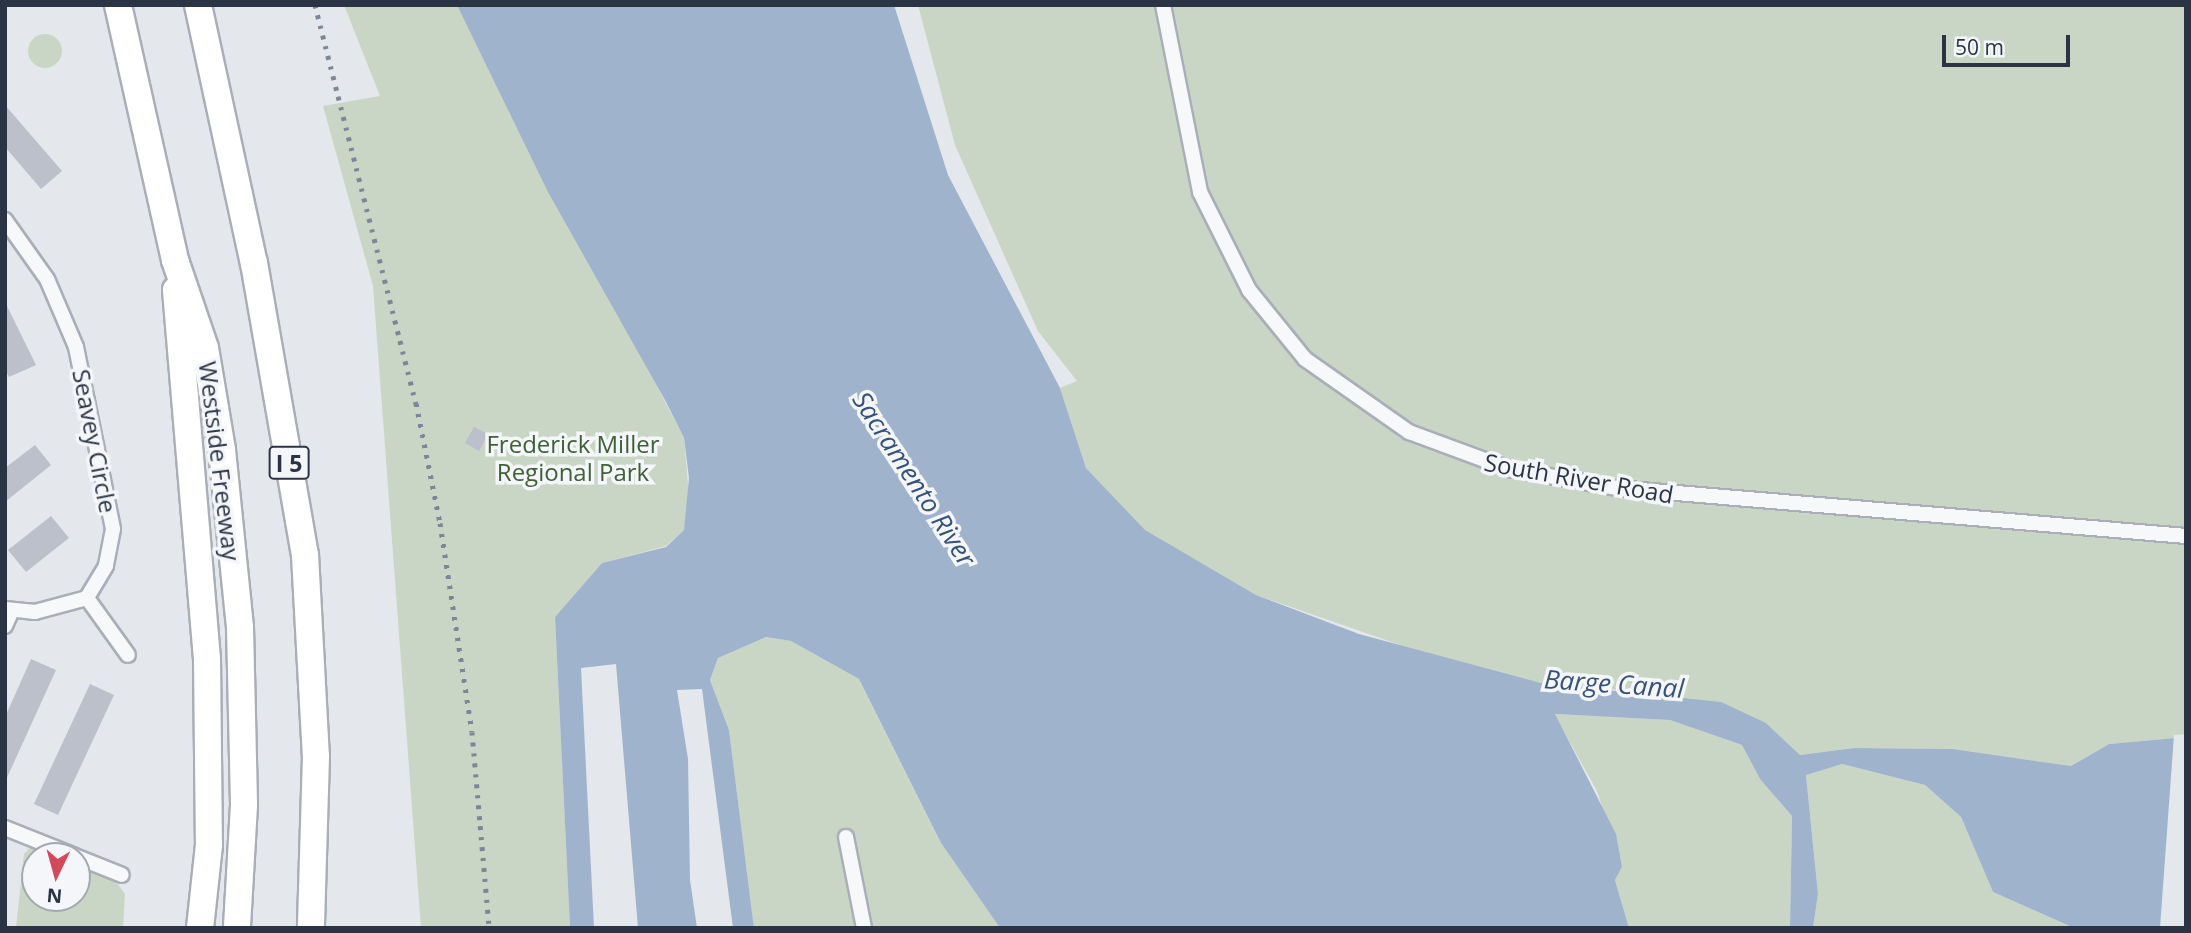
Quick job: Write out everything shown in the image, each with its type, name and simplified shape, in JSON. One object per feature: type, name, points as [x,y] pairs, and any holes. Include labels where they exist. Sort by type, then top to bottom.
[{"type":"highway","name":"Westside Freeway","points":[[118,5],[175,260],[205,348],[240,627],[244,805],[237,928]]},
{"type":"highway","name":"I 5","points":[[198,5],[254,263],[304,555],[316,756],[311,928]]},
{"type":"highway","points":[[175,260],[207,659],[209,845],[200,928]]},
{"type":"street","name":"South River Road","points":[[1163,5],[1200,192],[1249,290],[1305,359],[1409,432],[1509,469],[1617,488],[2186,536]]},
{"type":"street","name":"Seavey Circle","points":[[5,220],[47,279],[84,378],[113,529],[106,566],[87,598]]},
{"type":"street","points":[[5,625],[9,610],[59,609],[87,598],[128,655]]},
{"type":"street","points":[[5,828],[40,842]]},
{"type":"street","points":[[846,837],[864,928]]},
{"type":"street","points":[[91,862],[122,875]]},
{"type":"green space","name":"Frederick Miller Regional Park","points":[[344,5],[457,5],[684,438],[690,507],[684,530],[666,546],[602,563],[555,617],[570,928],[421,928],[373,286],[323,106],[380,96]]},
{"type":"green space","points":[[918,5],[2186,5],[2186,737],[2109,744],[2071,766],[1953,749],[1854,748],[1800,755],[1766,723],[1631,691],[1541,683],[1452,663],[1256,595],[1144,530],[1086,468],[1060,388],[1077,381],[1038,331],[955,145]]},
{"type":"green space","points":[[45,34],[57,39],[62,51],[57,63],[45,68],[33,63],[28,51],[33,39]]},
{"type":"green space","points":[[766,637],[791,641],[859,679],[941,843],[1000,928],[754,928],[729,730],[710,680],[718,658]]},
{"type":"green space","points":[[1554,714],[1670,720],[1742,745],[1760,779],[1792,816],[1790,928],[1629,928],[1615,880],[1622,867],[1597,791]]},
{"type":"green space","points":[[1842,764],[1925,785],[1961,817],[1993,892],[2074,928],[1813,928],[1818,894],[1806,774]]},
{"type":"green space","points":[[91,868],[114,879],[125,894],[123,928],[16,928],[21,882],[21,912],[91,912]]},
{"type":"water","name":"Sacramento River","points":[[457,5],[894,5],[948,175],[1060,388],[1086,468],[1145,530],[1256,595],[1359,634],[1541,683],[1721,702],[1766,723],[1800,755],[1854,748],[1953,749],[2071,766],[2109,744],[2186,737],[2186,928],[2074,928],[1993,892],[1961,817],[1925,785],[1842,764],[1806,775],[1818,894],[1813,928],[1790,928],[1792,816],[1760,779],[1742,745],[1670,720],[1555,714],[1616,834],[1622,867],[1615,880],[1629,928],[1000,928],[941,843],[859,679],[791,641],[766,637],[718,658],[710,680],[729,730],[754,928],[570,928],[555,617],[602,563],[666,547],[684,530],[689,478],[684,438],[548,192]]},
{"type":"pier","points":[[616,664],[638,928],[594,928],[581,668]]},
{"type":"pier","points":[[702,689],[733,928],[697,928],[690,880],[688,759],[677,690]]},
{"type":"pier","points":[[2186,734],[2186,928],[2160,928],[2174,735]]},
{"type":"building","points":[[5,105],[62,171],[41,189],[5,147]]},
{"type":"building","points":[[5,302],[36,365],[9,377],[5,369]]},
{"type":"building","points":[[474,427],[488,434],[479,451],[465,443]]},
{"type":"building","points":[[35,445],[51,465],[5,502],[5,468]]},
{"type":"building","points":[[51,516],[69,538],[26,572],[8,550]]},
{"type":"building","points":[[31,659],[56,670],[5,782],[5,717]]},
{"type":"building","points":[[90,684],[114,695],[58,815],[34,804]]},
{"type":"railway","points":[[315,5],[416,403],[440,523],[472,732],[489,928]]},
{"type":"water label","name":"Barge Canal","points":[[1614,684]]}]
